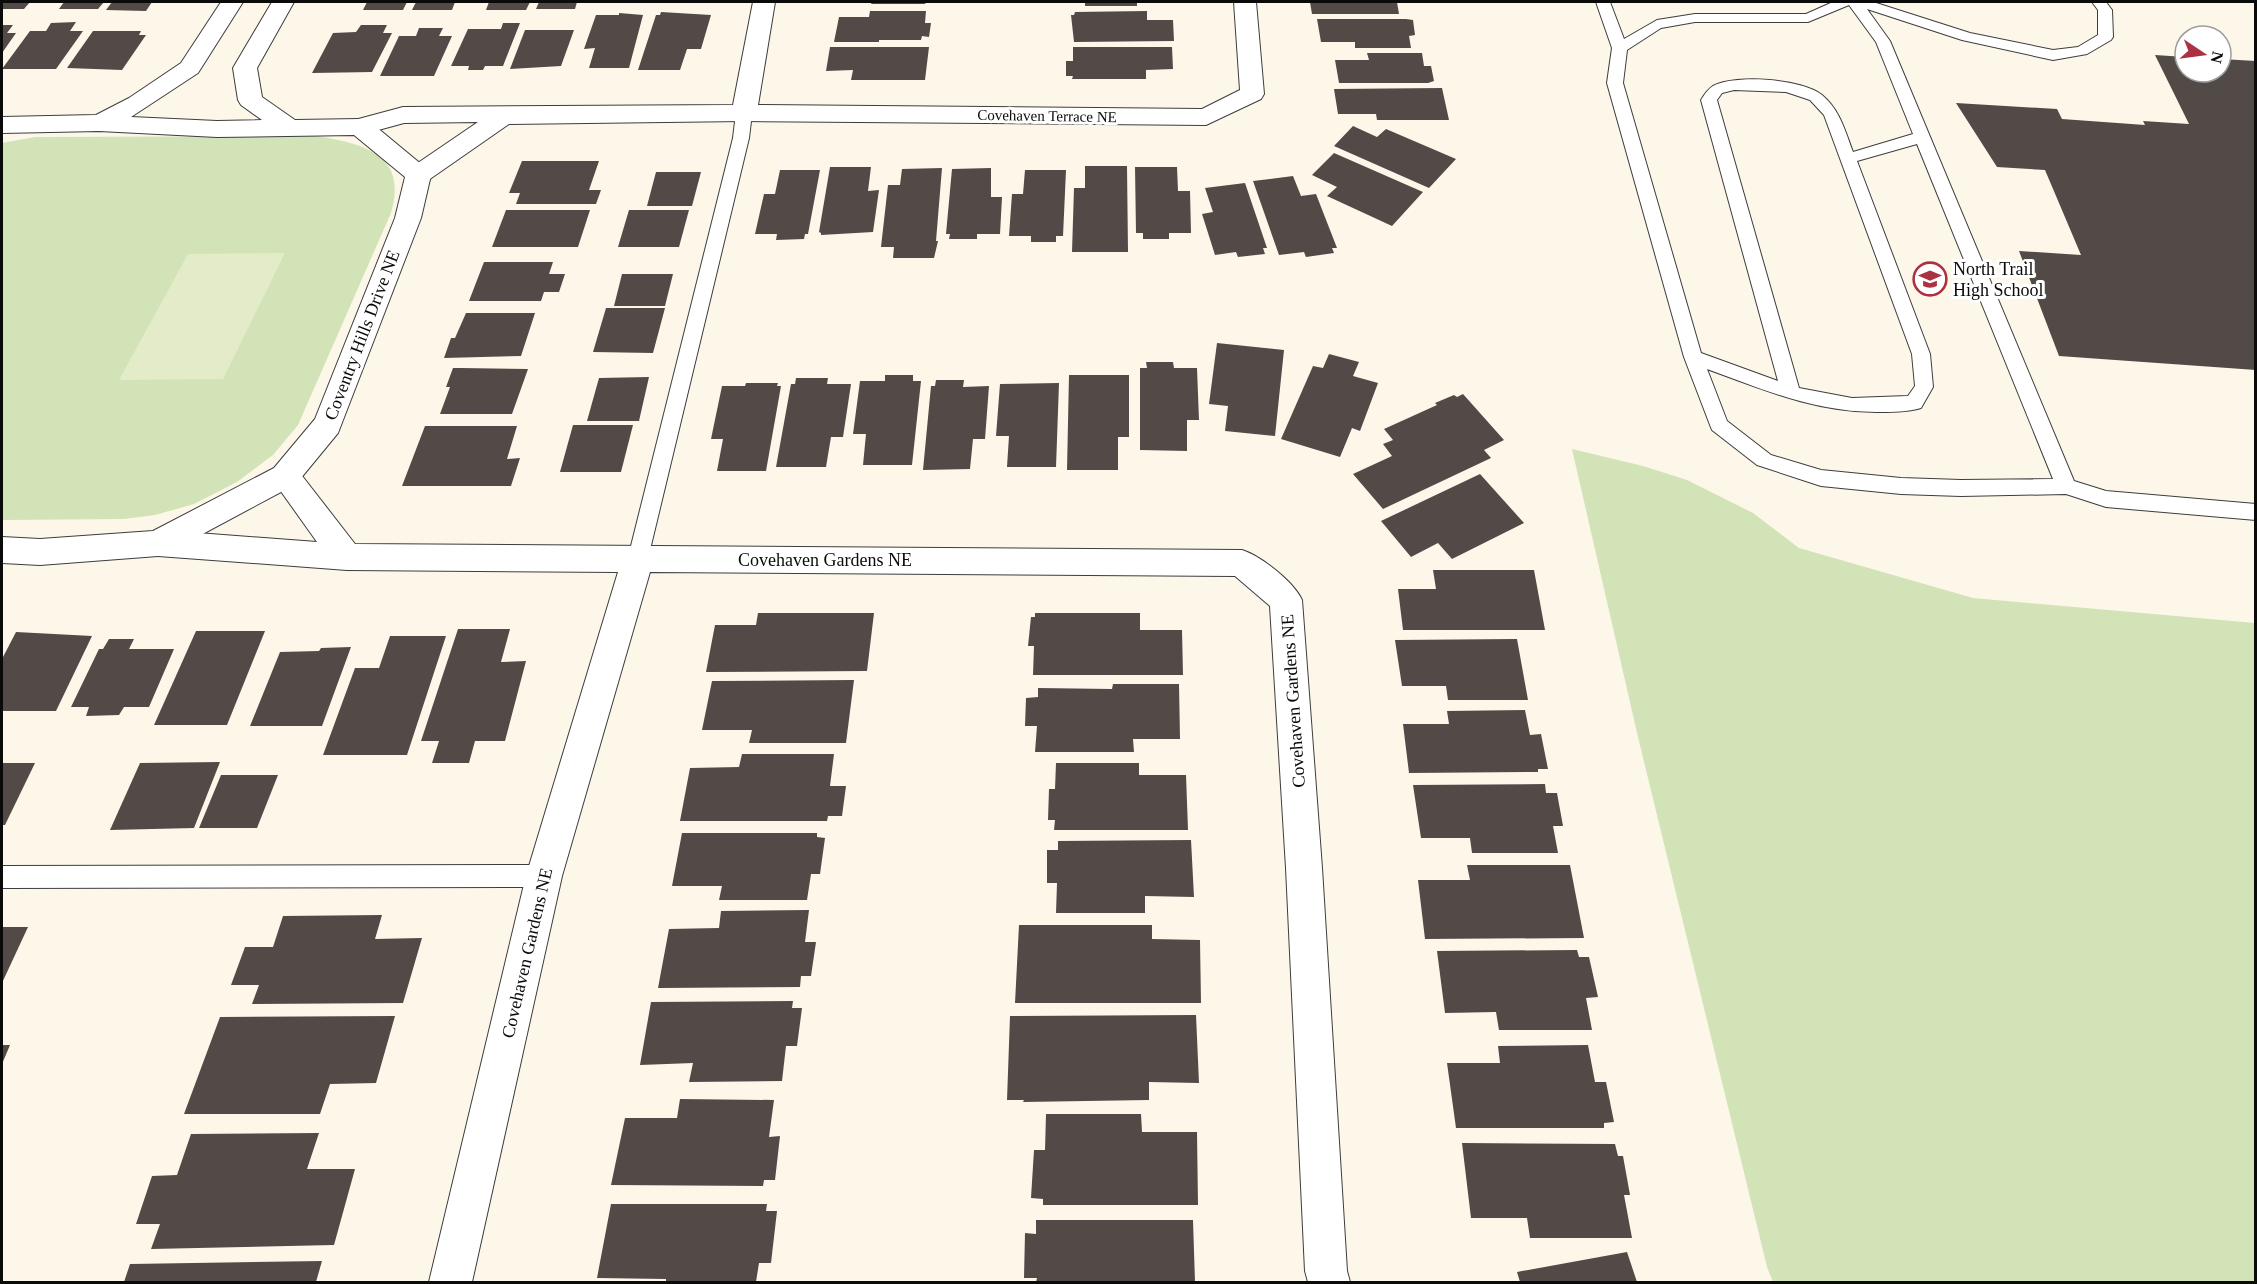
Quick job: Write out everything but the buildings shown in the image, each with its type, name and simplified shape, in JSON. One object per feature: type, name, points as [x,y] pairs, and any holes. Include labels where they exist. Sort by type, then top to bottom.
[{"type":"street","points":[[99,123],[138,103],[190,68],[232,2]]},
{"type":"street","points":[[283,2],[245,69],[250,100],[291,129]]},
{"type":"street","points":[[744,113],[764,2]]},
{"type":"street","name":"Covehaven Terrace NE","points":[[360,127],[403,116],[476,115],[744,113],[1206,117],[1252,94],[1245,2]]},
{"type":"street","points":[[2,125],[99,123],[217,129],[360,127],[418,175],[504,116]]},
{"type":"street","name":"Coventry Hills Drive NE","points":[[2,550],[40,552],[158,543],[285,476],[328,425],[408,218],[418,175]]},
{"type":"street","points":[[285,476],[347,557]]},
{"type":"street","name":"Covehaven Gardens NE","points":[[158,543],[347,557],[1242,563],[1286,600],[1305,867],[1326,1270],[1329,1282]]},
{"type":"street","name":"Coventry Hills Drive NE","points":[[2,576],[40,552]]},
{"type":"street","name":"Covehaven Gardens NE","points":[[450,1282],[544,876],[638,558]]},
{"type":"lane","points":[[1603,2],[1620,48],[1615,83],[1693,357],[1719,425],[1764,460],[1821,478],[1901,486],[1961,488],[2066,486],[2106,499],[2256,512]]},
{"type":"lane","points":[[1723,2],[1748,17]]},
{"type":"lane","points":[[1620,48],[1657,24],[1695,18],[1748,17],[1778,20],[1808,18],[1844,2]]},
{"type":"lane","points":[[1854,2],[1883,41],[2066,486]]},
{"type":"lane","points":[[1860,2],[1966,37],[2053,55],[2082,51],[2106,37],[2105,10],[2099,2]]},
{"type":"lane","points":[[1693,357],[1807,399],[1869,407],[1914,403],[1924,387],[1921,354],[1850,158],[1831,113],[1815,97],[1788,87],[1733,85],[1717,90],[1709,100],[1791,393]]},
{"type":"lane","points":[[638,558],[741,138],[744,113]]},
{"type":"lane","points":[[1850,158],[1922,137]]},
{"type":"lane","points":[[2,877],[544,876]]},
{"type":"green space","points":[[317,136],[351,143],[378,155],[387,165],[393,177],[395,193],[391,213],[298,425],[273,455],[237,482],[194,504],[155,515],[124,519],[2,520],[2,143],[35,137]]},
{"type":"green space","points":[[285,253],[223,379],[119,380],[188,254]]},
{"type":"green space","points":[[1572,449],[1643,466],[1687,480],[1753,513],[1799,548],[1973,598],[2255,623],[2255,1282],[1773,1282],[1767,1267],[1638,737]]},
{"type":"place","name":"North Trail High School","points":[[1930,279]]}]
